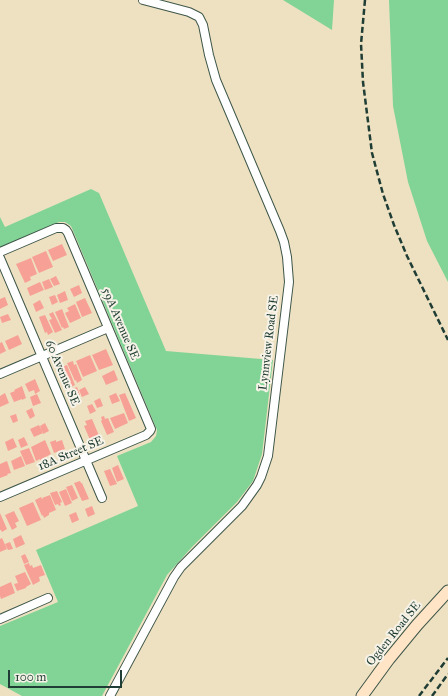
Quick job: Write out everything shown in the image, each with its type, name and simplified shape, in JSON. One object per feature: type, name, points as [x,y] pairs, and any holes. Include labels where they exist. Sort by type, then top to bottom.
[{"type":"street","name":"Lynnview Road SE","points":[[110,696],[174,577],[181,567],[242,506],[261,477],[268,456],[289,282],[284,242],[216,80],[203,24],[199,18],[189,12],[143,0]]},
{"type":"street","name":"59A Avenue SE","points":[[0,252],[56,228],[63,228],[68,233],[149,425],[150,432]]},
{"type":"street","name":"60 Avenue SE","points":[[0,258],[102,498]]},
{"type":"street","points":[[0,374],[108,328]]},
{"type":"street","name":"18A Street SE","points":[[0,497],[150,432]]},
{"type":"street","name":"Ogden Road SE","points":[[362,696],[407,636],[448,591]]},
{"type":"street","points":[[0,619],[48,598]]},
{"type":"green space","points":[[283,0],[334,0],[332,30]]},
{"type":"green space","points":[[389,0],[448,0],[448,282],[427,241],[408,182],[393,106]]},
{"type":"green space","points":[[91,189],[99,193],[166,351],[273,360],[262,454],[253,481],[237,502],[192,547],[167,575],[102,696],[22,696],[0,684],[0,626],[58,602],[36,550],[138,506],[117,456],[151,442],[156,436],[157,430],[71,226],[65,222],[59,222],[0,247],[0,217],[5,227]]},
{"type":"building","points":[[62,244],[67,255],[53,261],[48,250]]},
{"type":"building","points":[[46,251],[53,267],[39,273],[32,257]]},
{"type":"building","points":[[31,258],[37,274],[30,277],[31,280],[25,283],[16,264]]},
{"type":"building","points":[[56,276],[60,284],[54,286],[50,279]]},
{"type":"building","points":[[49,279],[53,287],[45,290],[42,282]]},
{"type":"building","points":[[40,282],[44,290],[30,296],[27,288]]},
{"type":"building","points":[[79,285],[82,293],[74,297],[70,289]]},
{"type":"building","points":[[65,291],[68,300],[60,303],[57,295]]},
{"type":"building","points":[[55,295],[58,302],[52,305],[49,297]]},
{"type":"building","points":[[5,297],[8,305],[0,309],[0,299]]},
{"type":"building","points":[[85,298],[92,313],[82,317],[76,302]]},
{"type":"building","points":[[40,300],[44,308],[36,312],[33,304]]},
{"type":"building","points":[[75,304],[81,318],[70,323],[65,313],[69,311],[67,308]]},
{"type":"building","points":[[62,309],[69,327],[64,329],[63,327],[62,328],[55,312]]},
{"type":"building","points":[[53,312],[62,330],[55,333],[49,320],[52,319],[49,314]]},
{"type":"building","points":[[8,314],[11,320],[2,323],[0,317]]},
{"type":"building","points":[[45,315],[53,332],[48,335],[47,332],[45,333],[39,317]]},
{"type":"building","points":[[18,335],[22,344],[9,350],[5,341]]},
{"type":"building","points":[[2,342],[6,351],[0,354],[0,343]]},
{"type":"building","points":[[106,349],[113,365],[99,370],[92,355]]},
{"type":"building","points":[[90,355],[97,371],[83,377],[76,361]]},
{"type":"building","points":[[73,361],[74,365],[76,364],[82,380],[77,383],[67,363]]},
{"type":"building","points":[[67,365],[75,385],[68,389],[59,368]]},
{"type":"building","points":[[114,370],[118,380],[106,385],[102,376]]},
{"type":"building","points":[[35,379],[40,391],[35,394],[34,390],[29,392],[25,384]]},
{"type":"building","points":[[22,386],[26,398],[14,402],[10,393]]},
{"type":"building","points":[[77,387],[80,395],[73,399],[69,390]]},
{"type":"building","points":[[85,387],[89,394],[82,397],[79,390]]},
{"type":"building","points":[[5,393],[9,403],[0,407],[0,396]]},
{"type":"building","points":[[116,393],[120,401],[112,404],[109,396]]},
{"type":"building","points":[[125,393],[136,418],[129,421],[119,395]]},
{"type":"building","points":[[37,394],[41,403],[33,406],[30,397]]},
{"type":"building","points":[[100,398],[103,406],[97,408],[94,401]]},
{"type":"building","points":[[92,404],[96,411],[90,414],[87,406]]},
{"type":"building","points":[[32,408],[35,416],[30,419],[26,411]]},
{"type":"building","points":[[124,413],[128,423],[115,429],[110,418]]},
{"type":"building","points":[[16,414],[18,421],[13,423],[10,416]]},
{"type":"building","points":[[104,416],[105,419],[108,418],[114,432],[107,435],[101,421],[101,417]]},
{"type":"building","points":[[92,419],[100,438],[91,442],[84,426],[87,425],[85,421]]},
{"type":"building","points":[[45,423],[49,431],[43,434],[40,426]]},
{"type":"building","points":[[39,425],[43,433],[34,437],[30,429]]},
{"type":"building","points":[[24,437],[28,445],[21,448],[18,440]]},
{"type":"building","points":[[13,438],[17,447],[8,451],[5,442]]},
{"type":"building","points":[[45,440],[51,454],[36,461],[31,447]]},
{"type":"building","points":[[56,440],[56,442],[62,440],[65,449],[54,453],[50,442]]},
{"type":"building","points":[[29,448],[35,462],[26,465],[20,451]]},
{"type":"building","points":[[21,456],[25,466],[14,470],[11,461]]},
{"type":"building","points":[[7,461],[11,473],[0,478],[0,464]]},
{"type":"building","points":[[118,465],[124,479],[117,482],[112,468]]},
{"type":"building","points":[[110,469],[117,484],[110,486],[104,471]]},
{"type":"building","points":[[80,481],[89,499],[82,501],[74,483]]},
{"type":"building","points":[[72,485],[78,498],[72,501],[66,487]]},
{"type":"building","points":[[66,489],[72,503],[65,506],[59,492]]},
{"type":"building","points":[[57,491],[62,502],[59,506],[58,504],[55,505],[50,493]]},
{"type":"building","points":[[50,495],[56,510],[49,513],[49,515],[44,518],[35,500],[41,497],[42,499],[43,499],[42,498]]},
{"type":"building","points":[[33,502],[41,520],[27,526],[19,508]]},
{"type":"building","points":[[92,506],[95,514],[88,517],[85,509]]},
{"type":"building","points":[[14,511],[19,521],[15,523],[17,527],[12,530],[5,515]]},
{"type":"building","points":[[76,512],[79,520],[72,523],[69,515]]},
{"type":"building","points":[[0,513],[7,529],[2,532],[0,530]]},
{"type":"building","points":[[21,535],[25,544],[16,548],[13,539]]},
{"type":"building","points":[[2,538],[7,549],[0,552],[0,539]]},
{"type":"building","points":[[10,542],[13,549],[8,550],[5,544]]},
{"type":"building","points":[[25,554],[29,562],[24,564],[21,556]]},
{"type":"building","points":[[29,563],[33,568],[41,565],[45,575],[39,577],[40,581],[33,585],[24,565]]},
{"type":"building","points":[[25,572],[31,584],[26,588],[17,591],[14,584],[18,583],[15,576]]},
{"type":"building","points":[[11,582],[15,593],[1,599],[0,587]]},
{"type":"railway","points":[[365,0],[361,44],[363,82],[372,153],[383,194],[394,225],[407,256],[448,340]]},
{"type":"railway","points":[[419,696],[448,658]]},
{"type":"railway","points":[[432,696],[448,674]]}]
